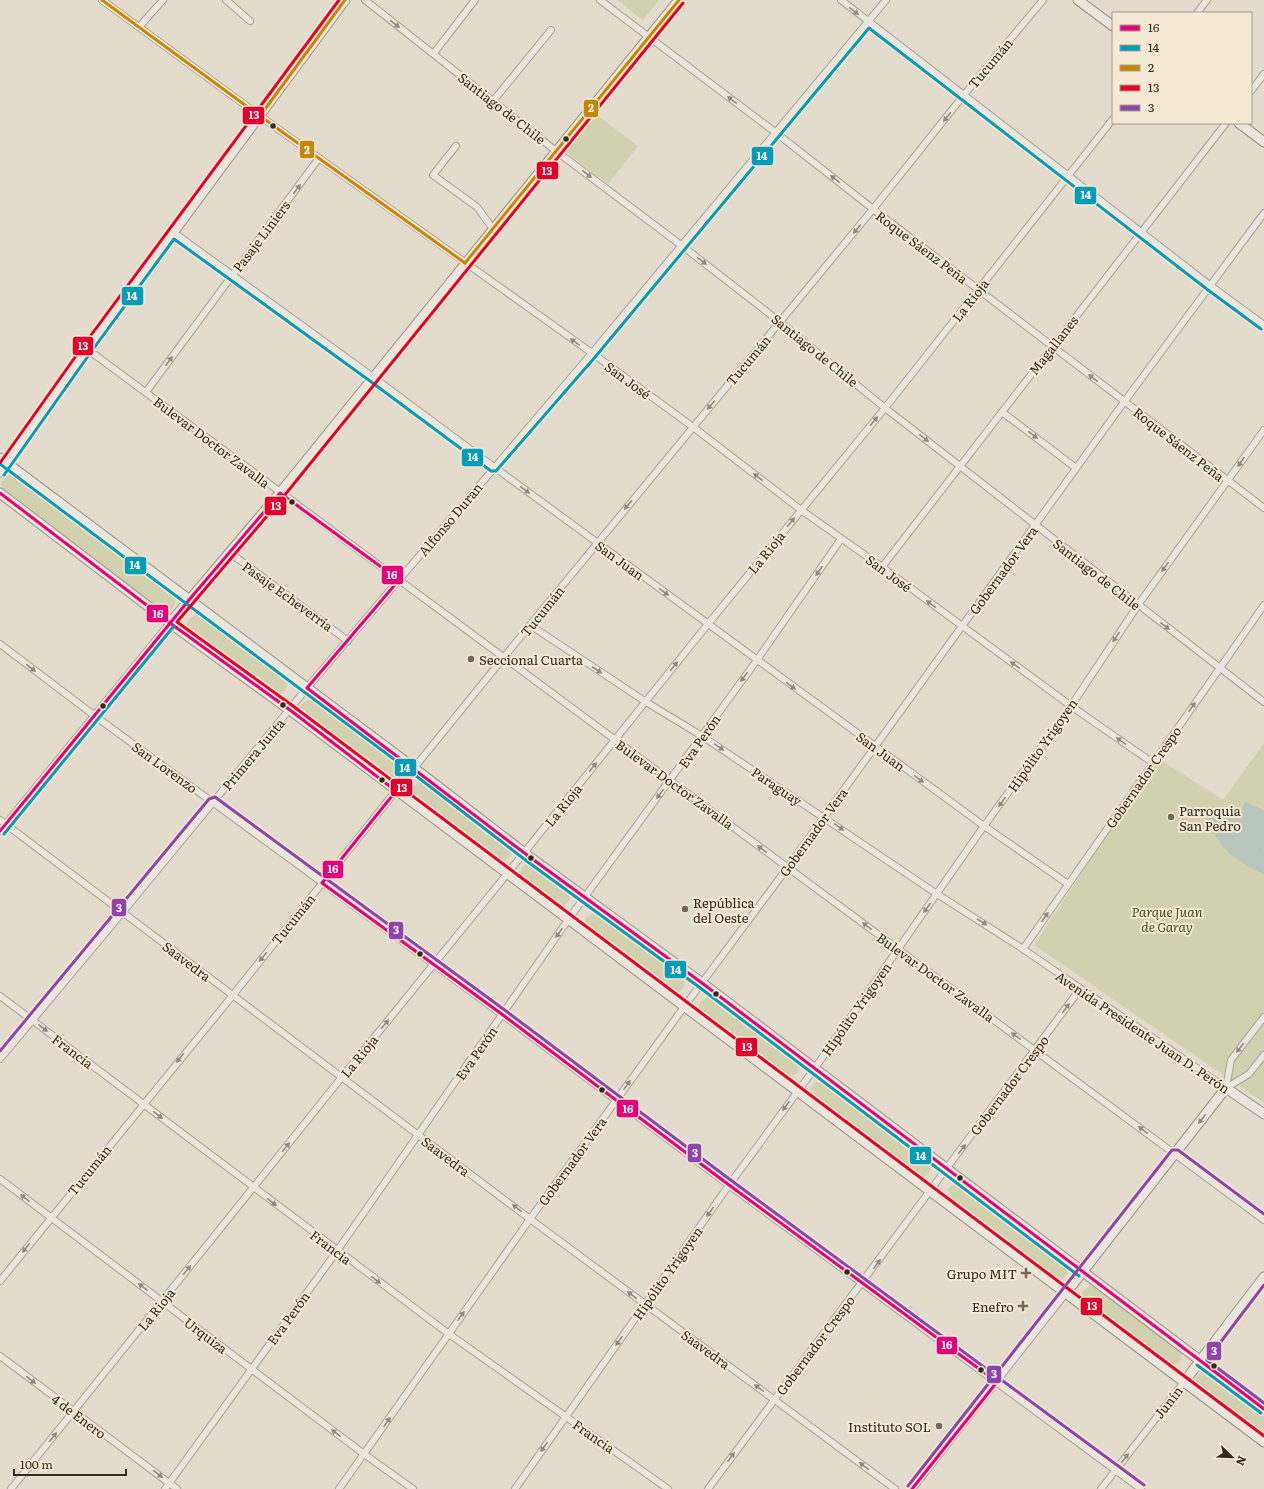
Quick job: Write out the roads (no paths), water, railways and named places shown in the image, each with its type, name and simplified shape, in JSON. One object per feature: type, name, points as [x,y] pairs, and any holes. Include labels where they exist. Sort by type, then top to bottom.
[{"type":"main road","points":[[0,472],[3,460],[345,0]]},
{"type":"main road","points":[[170,623],[280,493],[679,0]]},
{"type":"main road","points":[[1078,0],[1112,25]]},
{"type":"main road","points":[[1240,124],[1264,142]]},
{"type":"main road","points":[[3,460],[414,768],[524,853],[702,983],[1264,1409]]},
{"type":"main road","points":[[0,493],[170,623],[290,710],[1264,1442]]},
{"type":"main road","points":[[1066,1293],[1226,1088]]},
{"type":"main road","name":"Avenida Presidente Juan D. Perón","points":[[1226,1088],[1264,1114]]},
{"type":"main road","name":"Junín","points":[[1184,1382],[1264,1277]]},
{"type":"street","name":"San José","points":[[102,0],[260,116],[592,353],[693,427],[801,510],[882,567],[1070,706],[1153,763]]},
{"type":"street","points":[[139,27],[163,0]]},
{"type":"street","points":[[226,0],[250,21]]},
{"type":"street","name":"Santiago de Chile","points":[[364,0],[434,53],[556,151],[780,322],[885,408],[1264,702]]},
{"type":"street","points":[[434,53],[476,0]]},
{"type":"street","name":"Roque Sáenz Peña","points":[[600,0],[775,132],[873,210],[979,289],[1228,482],[1264,508]]},
{"type":"street","points":[[841,0],[1211,286],[1264,325]]},
{"type":"street","name":"Alfonso Duran","points":[[307,688],[592,353],[886,0]]},
{"type":"street","name":"Tucumán","points":[[0,1281],[233,995],[530,625],[873,210],[1043,0]]},
{"type":"street","points":[[1198,12],[1207,0]]},
{"type":"street","points":[[493,101],[551,30]]},
{"type":"street","points":[[1252,90],[1264,74]]},
{"type":"street","name":"La Rioja","points":[[11,1489],[708,624],[885,408],[1112,120]]},
{"type":"street","name":"Magallanes","points":[[882,567],[1225,124]]},
{"type":"street","points":[[456,146],[433,175],[477,207],[493,229]]},
{"type":"street","name":"Pasaje Liniers","points":[[146,392],[319,158]]},
{"type":"street","name":"Gobernador Vera","points":[[339,1489],[615,1101],[788,867],[1124,402],[1264,213]]},
{"type":"street","name":"San Juan","points":[[174,232],[984,826],[1068,884]]},
{"type":"street","name":"Bulevar Doctor Zavalla","points":[[87,349],[1264,1220]]},
{"type":"street","points":[[1002,412],[1076,468]]},
{"type":"street","name":"Hipólito Yrigoyen","points":[[515,1489],[1070,706],[1138,605],[1264,430]]},
{"type":"street","name":"Eva Perón","points":[[165,1489],[337,1251],[568,920],[757,660],[841,539]]},
{"type":"street","name":"Pasaje Echeverría","points":[[229,552],[348,641]]},
{"type":"street","name":"Gobernador Crespo","points":[[1023,949],[1264,605]]},
{"type":"street","points":[[0,831],[170,623]]},
{"type":"street","name":"Paraguay","points":[[530,625],[646,702],[702,736],[937,894],[1023,949]]},
{"type":"street","name":"San Lorenzo","points":[[0,644],[95,716],[503,1015],[729,1186],[863,1283],[1141,1489]]},
{"type":"street","name":"Primera Junta","points":[[0,1059],[307,688]]},
{"type":"street","name":"Saavedra","points":[[0,820],[530,1219],[895,1489]]},
{"type":"street","name":"Avenida Presidente Juan D. Perón","points":[[1023,949],[1226,1088]]},
{"type":"street","name":"Gobernador Crespo","points":[[708,1489],[774,1399],[863,1283],[1080,989]]},
{"type":"street","name":"Francia","points":[[0,996],[448,1334],[668,1489]]},
{"type":"street","points":[[1226,1088],[1231,1060],[1264,1017]]},
{"type":"street","points":[[1226,1088],[1249,1074],[1264,1055]]},
{"type":"street","name":"Urquiza","points":[[0,1179],[364,1454],[413,1489]]},
{"type":"street","points":[[912,1489],[1066,1293]]},
{"type":"street","name":"4 de Enero","points":[[0,1356],[177,1489]]},
{"type":"street","name":"Junín","points":[[1101,1489],[1184,1382]]},
{"type":"place","name":"Seccional Cuarta","points":[[471,659]]},
{"type":"place","name":"Parroquia San Pedro","points":[[1171,817]]},
{"type":"place","name":"República del Oeste","points":[[685,909]]},
{"type":"place","name":"Grupo MIT","points":[[1026,1273]]},
{"type":"place","name":"Enefro","points":[[1023,1306]]},
{"type":"place","name":"Instituto SOL","points":[[939,1426]]},
{"type":"park label","name":"Parque Juan de Garay","points":[[1167,918]]}]
